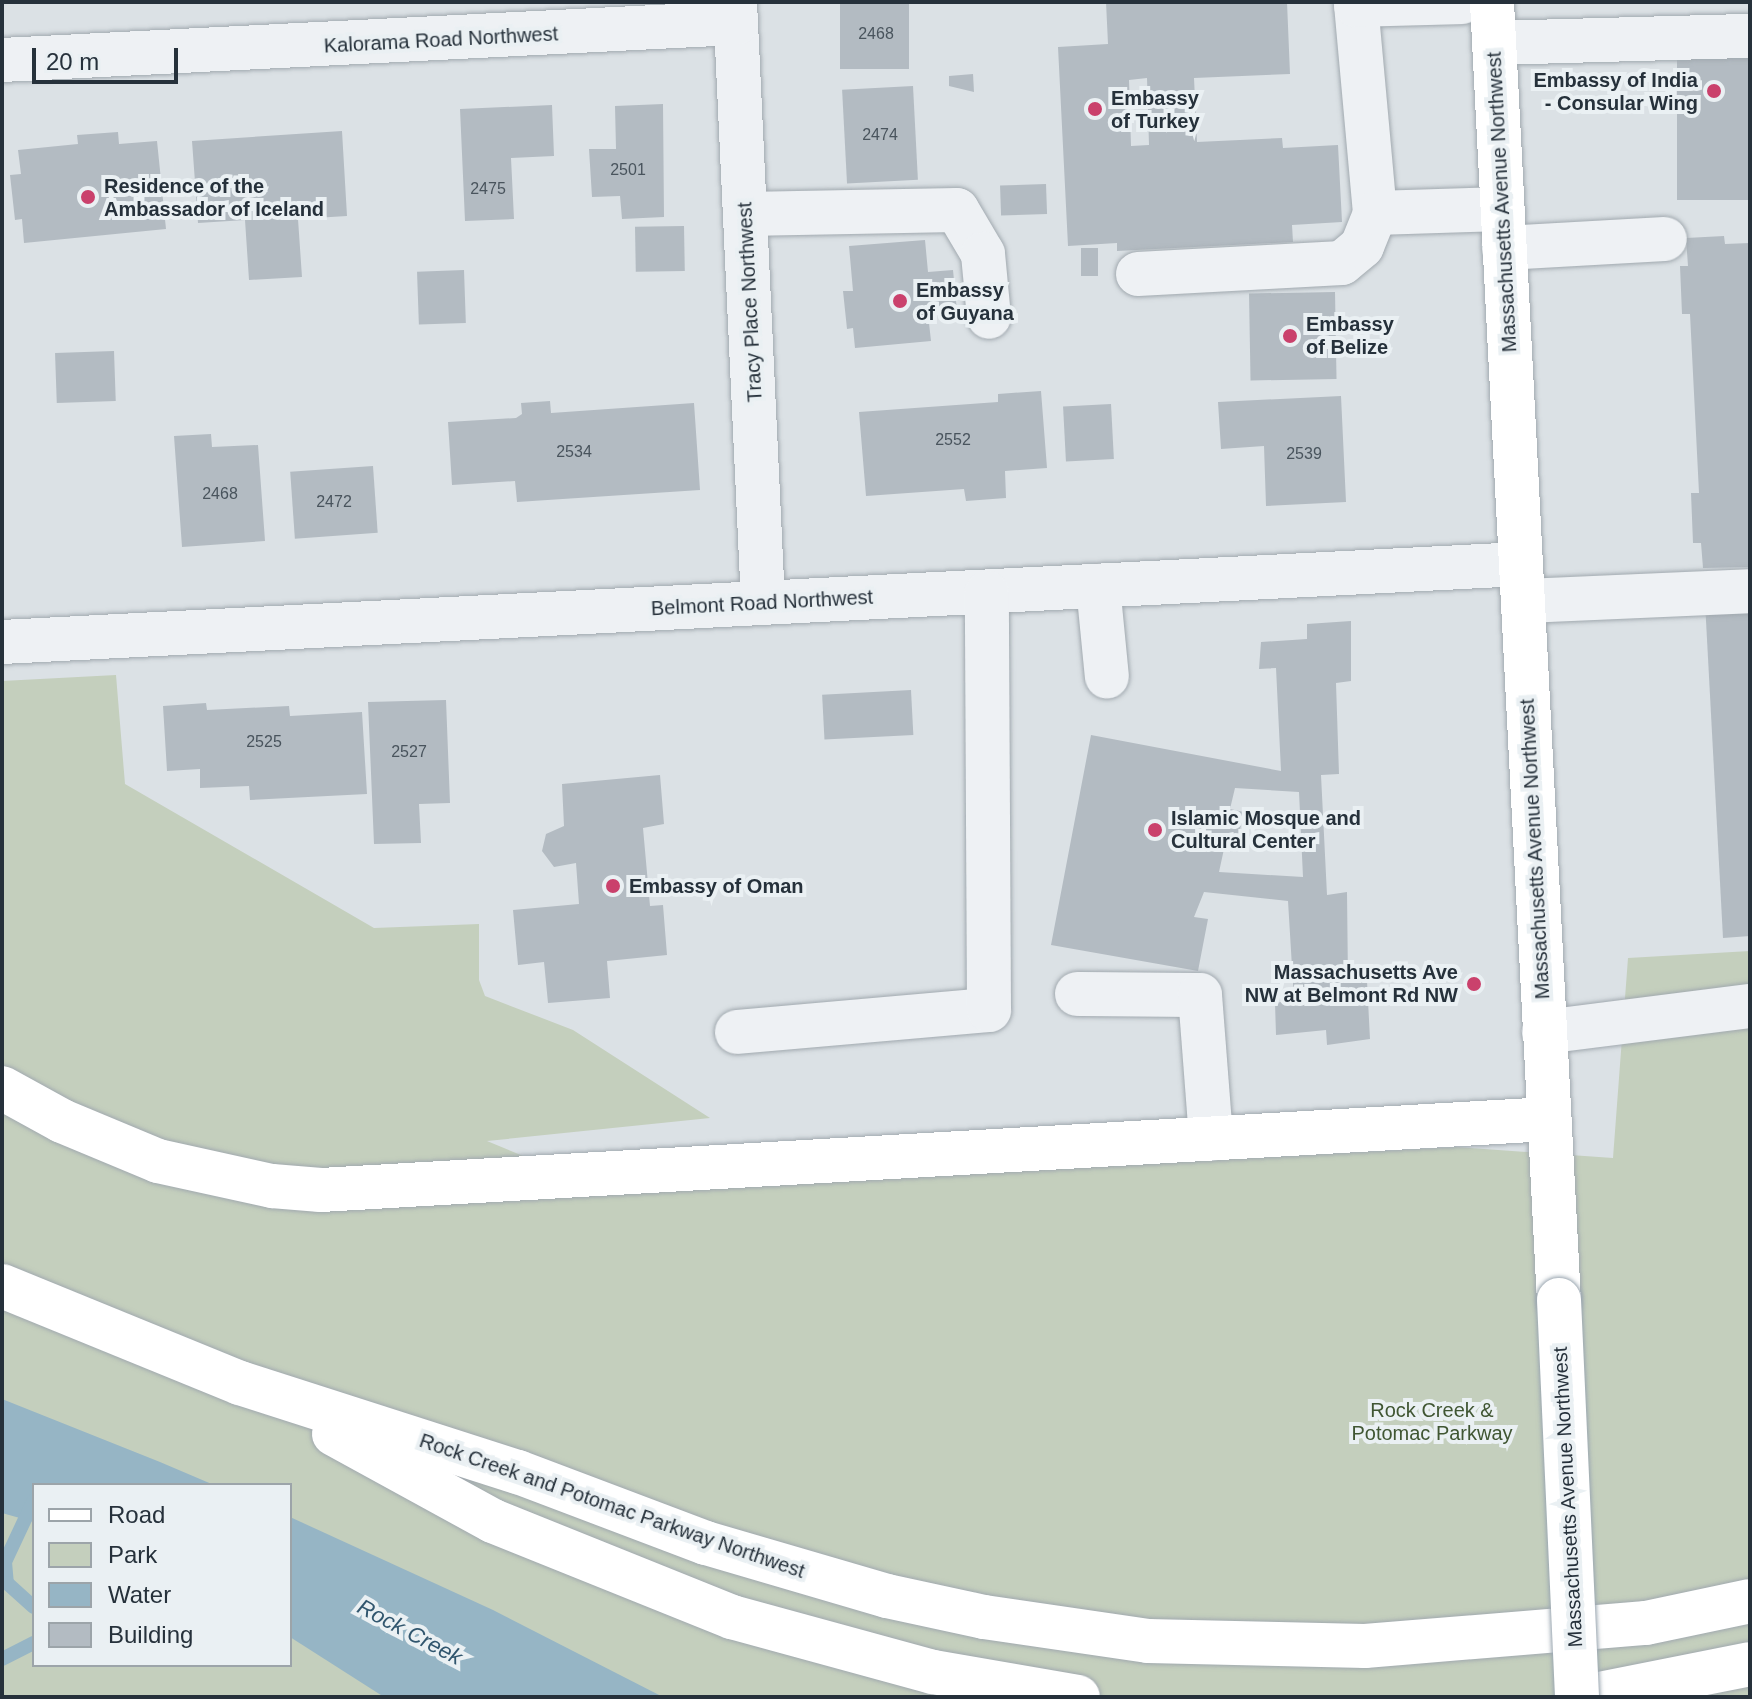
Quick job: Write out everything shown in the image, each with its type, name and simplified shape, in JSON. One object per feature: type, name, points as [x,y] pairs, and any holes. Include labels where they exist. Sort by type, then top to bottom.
[{"type":"main road","name":"Massachusetts Avenue Northwest","points":[[1493,23],[1577,1697]]},
{"type":"main road","points":[[2,1088],[62,1121],[158,1161],[272,1186],[321,1190],[1549,1119]]},
{"type":"main road","name":"Rock Creek and Potomac Parkway Northwest","points":[[2,1286],[240,1383],[796,1570],[901,1599],[1060,1631],[1219,1645],[1365,1646],[1646,1623],[1750,1601]]},
{"type":"main road","name":"Rock Creek and Potomac Parkway Northwest","points":[[240,1383],[493,1521],[719,1612],[933,1672],[1078,1697]]},
{"type":"main road","points":[[1584,1697],[1750,1664]]},
{"type":"street","points":[[1138,274],[1342,263],[1362,246],[1375,213],[1356,5],[1462,2]]},
{"type":"street","name":"Kalorama Road Northwest","points":[[2,60],[471,21],[736,12]]},
{"type":"street","name":"Tracy Place Northwest","points":[[736,12],[763,602]]},
{"type":"street","points":[[1493,23],[1627,21],[1750,36]]},
{"type":"street","points":[[745,214],[957,210],[983,254],[989,317]]},
{"type":"street","points":[[1375,213],[1503,229],[1665,239]]},
{"type":"street","name":"Belmont Road Northwest","points":[[2,642],[1098,586],[1523,583],[1750,591]]},
{"type":"street","points":[[1098,586],[1107,677]]},
{"type":"street","points":[[737,1032],[989,1010],[987,593]]},
{"type":"street","points":[[1077,994],[1200,995],[1211,1139]]},
{"type":"street","points":[[1544,1032],[1750,1006]]},
{"type":"green space","name":"Rock Creek & Potomac Parkway","points":[[116,675],[125,784],[374,928],[479,924],[479,980],[485,996],[573,1030],[710,1118],[487,1141],[564,1173],[902,1177],[1456,1147],[1613,1158],[1628,958],[1750,951],[1750,1697],[2,1697],[2,681]]},
{"type":"water","points":[[2,1399],[209,1483],[32,1483],[32,1521],[2,1513]]},
{"type":"water","name":"Rock Creek","points":[[292,1518],[493,1610],[663,1697],[384,1697],[292,1638]]},
{"type":"building","points":[[840,2],[909,2],[909,69],[840,69]]},
{"type":"building","name":"Embassy of Turkey","points":[[1106,2],[1287,2],[1290,74],[1194,78],[1197,142],[1282,138],[1283,148],[1338,145],[1342,222],[1292,225],[1293,242],[1117,251],[1117,243],[1068,246],[1058,47],[1108,44]],"holes":[[[1147,78],[1149,145],[1131,146],[1129,80]]]},
{"type":"building","name":"Embassy of India - Consular Wing","points":[[1677,47],[1750,47],[1750,200],[1677,200]]},
{"type":"building","points":[[973,74],[974,92],[949,86],[949,76]]},
{"type":"building","points":[[913,86],[918,180],[847,184],[842,90]]},
{"type":"building","points":[[663,104],[664,217],[622,219],[620,196],[592,197],[589,149],[616,149],[615,106]]},
{"type":"building","points":[[552,105],[554,156],[511,158],[514,219],[465,221],[460,109]]},
{"type":"building","points":[[342,131],[347,216],[298,219],[302,277],[249,280],[245,220],[198,223],[192,141]]},
{"type":"building","name":"Residence of the Ambassador of Iceland","points":[[118,132],[119,144],[157,141],[166,229],[24,243],[22,219],[15,220],[10,175],[21,174],[18,150],[78,144],[77,135]]},
{"type":"building","points":[[1046,184],[1047,214],[1001,216],[1000,186]]},
{"type":"building","points":[[684,226],[685,271],[636,272],[635,227]]},
{"type":"building","points":[[1724,236],[1725,244],[1750,243],[1750,567],[1703,568],[1701,543],[1693,543],[1691,493],[1699,493],[1690,314],[1682,314],[1680,266],[1688,266],[1686,238]]},
{"type":"building","name":"Embassy of Guyana","points":[[925,240],[928,272],[953,270],[957,311],[928,314],[931,341],[855,348],[853,328],[847,329],[843,291],[853,291],[849,246]]},
{"type":"building","points":[[1081,248],[1098,248],[1098,276],[1081,276]]},
{"type":"building","points":[[464,270],[466,323],[419,325],[417,272]]},
{"type":"building","name":"Embassy of Belize","points":[[1335,292],[1337,379],[1251,380],[1249,294]]},
{"type":"building","points":[[114,351],[116,401],[57,403],[55,353]]},
{"type":"building","points":[[1041,391],[1047,468],[1005,471],[1006,498],[966,501],[964,489],[866,496],[859,412],[998,402],[998,394]]},
{"type":"building","points":[[1341,396],[1346,502],[1266,506],[1264,446],[1221,449],[1218,402]]},
{"type":"building","points":[[550,401],[551,413],[694,403],[700,490],[517,502],[515,481],[452,485],[448,422],[516,418],[522,414],[521,403]]},
{"type":"building","points":[[1111,404],[1114,459],[1066,461],[1063,407]]},
{"type":"building","points":[[211,434],[212,447],[258,445],[265,541],[182,547],[174,436]]},
{"type":"building","points":[[373,466],[378,533],[295,539],[290,472]]},
{"type":"building","points":[[1750,600],[1750,936],[1723,938],[1705,602]]},
{"type":"building","name":"Islamic Mosque and Cultural Center","points":[[1351,621],[1351,681],[1336,683],[1339,774],[1321,775],[1327,895],[1347,892],[1348,982],[1367,981],[1370,1039],[1327,1045],[1326,1030],[1276,1035],[1275,1003],[1294,1000],[1288,901],[1204,892],[1194,917],[1208,919],[1198,971],[1051,945],[1091,735],[1281,771],[1276,668],[1259,669],[1261,642],[1307,639],[1307,624]],"holes":[[[1235,788],[1299,792],[1303,877],[1219,872],[1224,849],[1235,852],[1244,812],[1230,809]]]},
{"type":"building","points":[[911,690],[913,735],[824,740],[822,695]]},
{"type":"building","points":[[446,700],[450,803],[419,804],[421,843],[374,844],[368,702]]},
{"type":"building","points":[[206,703],[207,710],[289,706],[290,716],[362,712],[367,794],[250,800],[249,786],[200,788],[200,769],[167,771],[163,706]]},
{"type":"building","name":"Embassy of Oman","points":[[660,775],[664,824],[643,828],[650,906],[663,905],[667,955],[607,961],[610,998],[548,1003],[544,962],[518,965],[513,910],[579,904],[576,863],[554,867],[542,851],[546,834],[564,826],[562,784]]},
{"type":"waterway","points":[[32,1504],[5,1562],[7,1583],[32,1605]]},
{"type":"waterway","points":[[2,1659],[32,1644]]},
{"type":"place","name":"Embassy of India - Consular Wing","points":[[1714,91]]},
{"type":"place","name":"Embassy of Turkey","points":[[1095,109]]},
{"type":"place","name":"Residence of the Ambassador of Iceland","points":[[88,197]]},
{"type":"place","name":"Embassy of Guyana","points":[[900,301]]},
{"type":"place","name":"Embassy of Belize","points":[[1290,336]]},
{"type":"place","name":"Islamic Mosque and Cultural Center","points":[[1155,830]]},
{"type":"place","name":"Embassy of Oman","points":[[613,886]]},
{"type":"place","name":"Massachusetts Ave NW at Belmont Rd NW","points":[[1474,984]]}]
